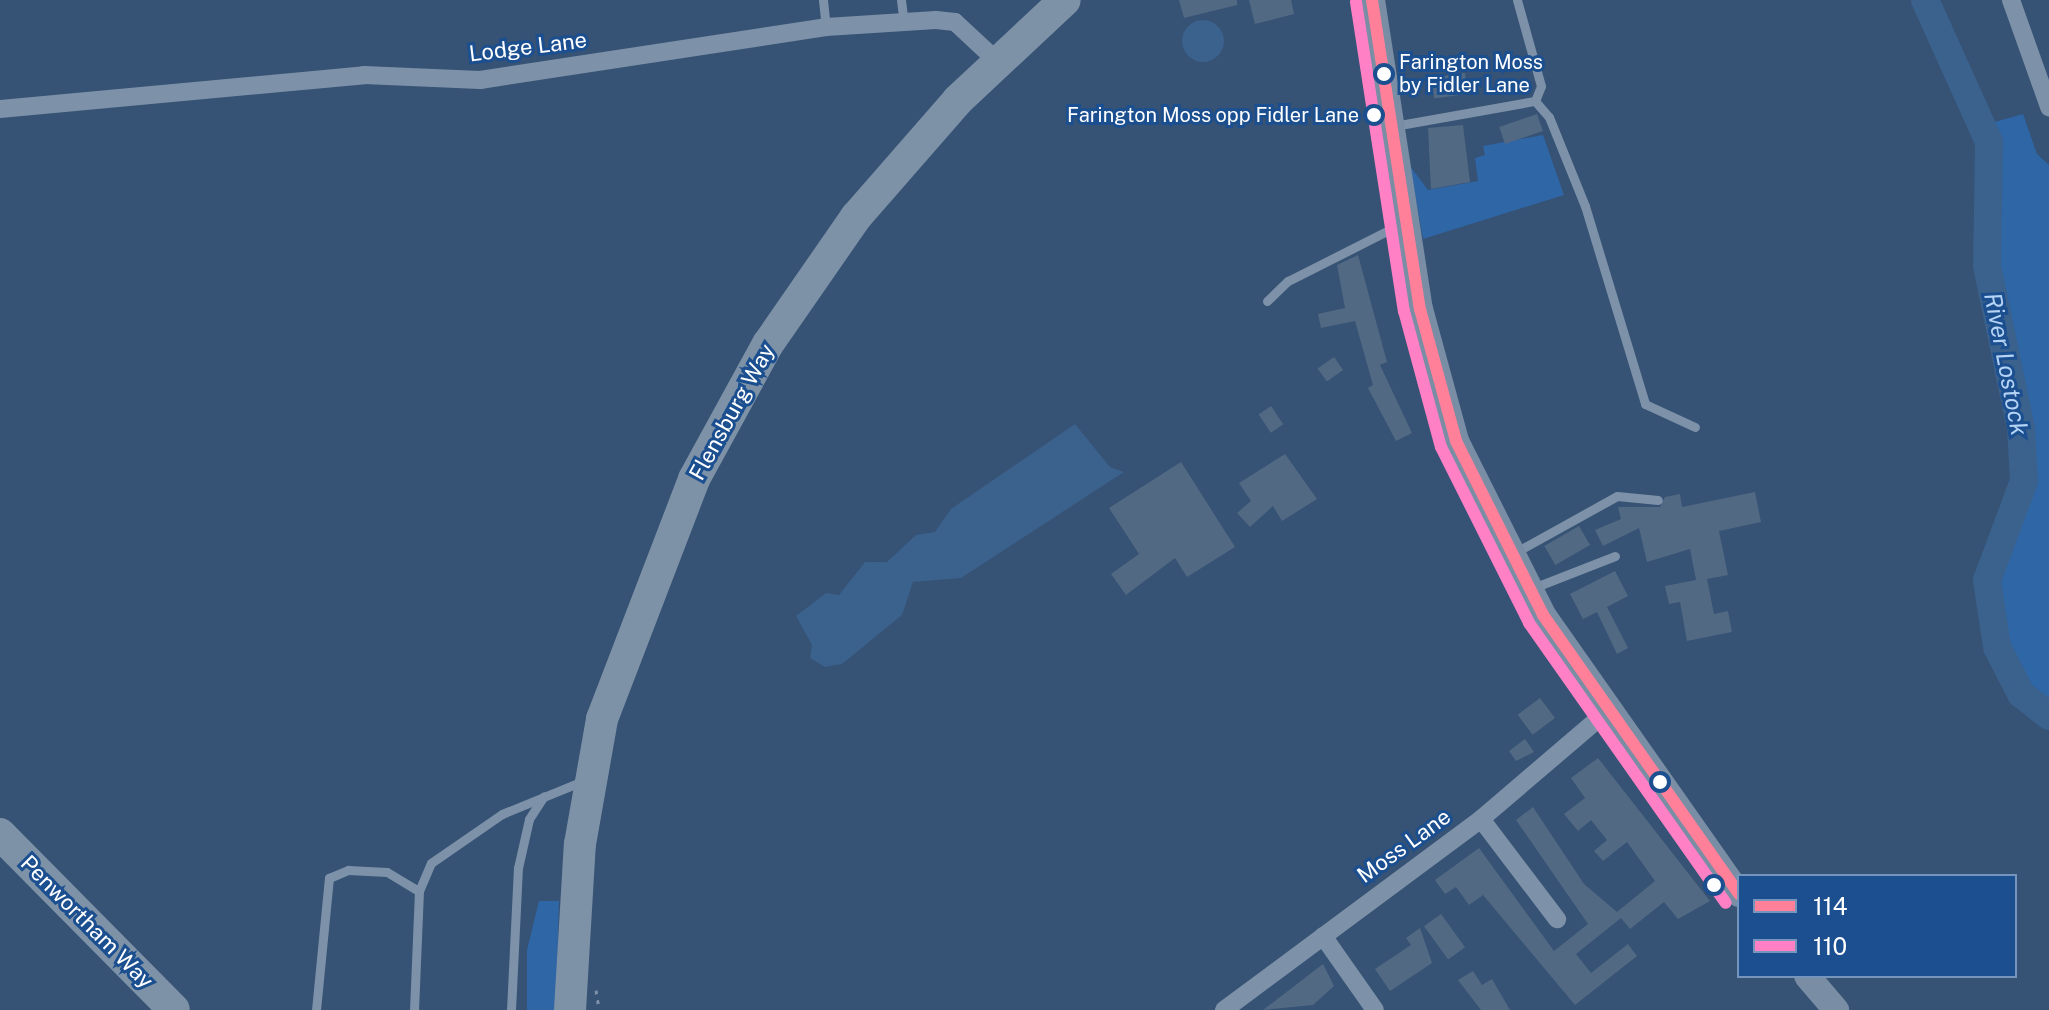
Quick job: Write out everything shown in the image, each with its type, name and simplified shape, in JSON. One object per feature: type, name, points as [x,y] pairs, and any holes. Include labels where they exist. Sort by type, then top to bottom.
[{"type":"highway","name":"Flensburg Way","points":[[570,1010],[589,780],[612,683],[649,581],[742,388],[856,217],[997,61],[1065,0]]},
{"type":"highway","name":"Penwortham Way","points":[[0,834],[174,1010]]},
{"type":"highway","name":"Flensburg Way","points":[[578,916],[587,1010]]},
{"type":"street","points":[[1372,0],[1420,309],[1456,441],[1530,590],[1605,713],[1737,891]]},
{"type":"street","points":[[2011,0],[2049,107]]},
{"type":"street","name":"Lodge Lane","points":[[0,109],[364,75],[480,80],[826,27],[904,23],[955,22],[997,61]]},
{"type":"street","name":"Moss Lane","points":[[1224,1010],[1481,819],[1605,713]]},
{"type":"street","points":[[1481,819],[1557,919]]},
{"type":"street","points":[[1323,936],[1375,1010]]},
{"type":"street","points":[[1809,978],[1836,1010]]},
{"type":"lane","points":[[823,0],[826,27]]},
{"type":"lane","points":[[901,0],[904,23]]},
{"type":"lane","points":[[1517,0],[1541,86],[1535,101]]},
{"type":"lane","points":[[1391,127],[1535,101]]},
{"type":"lane","points":[[1535,101],[1549,117],[1585,206],[1645,404],[1695,427]]},
{"type":"lane","points":[[1267,301],[1324,260],[1406,222]]},
{"type":"lane","points":[[1513,554],[1617,496],[1658,500]]},
{"type":"lane","points":[[1530,590],[1615,556]]},
{"type":"lane","points":[[414,1010],[419,891],[431,863],[448,848],[544,796],[589,780]]},
{"type":"lane","points":[[511,1010],[518,868],[529,819],[544,796]]},
{"type":"lane","points":[[316,1010],[329,878],[348,870],[387,872],[419,891]]},
{"type":"shaded area","points":[[1203,20],[1218,26],[1224,41],[1218,56],[1203,62],[1188,56],[1182,41],[1188,26]]},
{"type":"shaded area","points":[[2023,114],[2037,154],[2049,165],[2049,709],[2030,695],[2010,660],[1990,589],[2027,486],[2024,416],[1987,257],[1996,135],[1984,125]]},
{"type":"shaded area","points":[[1543,135],[1564,195],[1423,239],[1410,166],[1428,190],[1478,181],[1475,158],[1485,155],[1483,146]]},
{"type":"shaded area","points":[[1075,424],[1110,467],[1124,472],[961,578],[913,582],[902,615],[842,664],[825,667],[810,658],[812,645],[796,616],[826,593],[839,595],[865,562],[887,562],[916,535],[935,532],[951,509]]},
{"type":"shaded area","points":[[539,901],[559,901],[556,1010],[527,1010],[527,950]]},
{"type":"building","points":[[1179,0],[1237,0],[1237,5],[1184,18]]},
{"type":"building","points":[[1249,0],[1291,0],[1294,14],[1255,24]]},
{"type":"building","points":[[1465,73],[1468,94],[1434,99],[1431,78]]},
{"type":"building","points":[[1537,114],[1543,131],[1505,144],[1499,127]]},
{"type":"building","points":[[1463,125],[1470,182],[1431,189],[1428,128]]},
{"type":"building","points":[[1358,255],[1387,362],[1380,365],[1412,433],[1396,441],[1368,388],[1373,385],[1355,321],[1321,328],[1318,314],[1345,308],[1337,265]]},
{"type":"building","points":[[1334,357],[1343,370],[1327,382],[1318,368]]},
{"type":"building","points":[[1271,406],[1283,424],[1271,433],[1259,414]]},
{"type":"building","points":[[1285,454],[1317,499],[1282,521],[1273,506],[1250,527],[1237,513],[1251,501],[1239,483]]},
{"type":"building","points":[[1181,462],[1235,547],[1187,577],[1175,558],[1126,595],[1111,574],[1139,554],[1109,508]]},
{"type":"building","points":[[1755,492],[1761,522],[1719,531],[1728,575],[1707,579],[1714,614],[1728,611],[1732,632],[1687,641],[1680,602],[1669,604],[1665,586],[1696,580],[1690,549],[1647,562],[1639,528],[1603,546],[1595,530],[1621,519],[1618,507],[1660,507],[1665,497],[1680,494],[1682,507]]},
{"type":"building","points":[[1579,526],[1590,545],[1555,565],[1544,546]]},
{"type":"building","points":[[1615,571],[1628,596],[1607,607],[1628,648],[1617,654],[1597,612],[1583,619],[1570,594]]},
{"type":"building","points":[[1540,698],[1555,718],[1533,735],[1518,715]]},
{"type":"building","points":[[1525,739],[1534,752],[1516,761],[1509,751]]},
{"type":"building","points":[[1598,758],[1710,901],[1678,919],[1664,902],[1630,929],[1621,918],[1576,954],[1591,973],[1628,944],[1637,956],[1575,1005],[1483,895],[1469,905],[1456,887],[1445,894],[1435,880],[1479,848],[1554,951],[1588,924],[1516,820],[1533,807],[1584,884],[1617,912],[1655,881],[1627,842],[1603,861],[1594,851],[1607,840],[1591,820],[1578,831],[1564,814],[1585,798],[1571,778]]},
{"type":"building","points":[[1441,914],[1465,947],[1448,960],[1424,926]]},
{"type":"building","points":[[1420,928],[1432,963],[1390,991],[1375,969],[1411,945],[1406,938]]},
{"type":"building","points":[[1323,964],[1334,986],[1313,1005],[1263,1010]]},
{"type":"building","points":[[1473,971],[1482,985],[1492,979],[1510,1010],[1481,1010],[1458,980]]},
{"type":"waterway","name":"River Lostock","points":[[1925,0],[1989,142],[1987,266],[2021,429],[2024,481],[1987,580],[1997,647],[2021,694],[2049,716]]},
{"type":"transit line","name":"114","points":[[1372,0],[1420,309],[1456,441],[1543,615],[1737,891]]},
{"type":"transit line","name":"110","points":[[1356,2],[1404,311],[1441,447],[1529,623],[1726,903]]},
{"type":"place","name":"Farington Moss by Fidler Lane","points":[[1384,74]]},
{"type":"place","name":"Farington Moss opp Fidler Lane","points":[[1374,115]]}]
